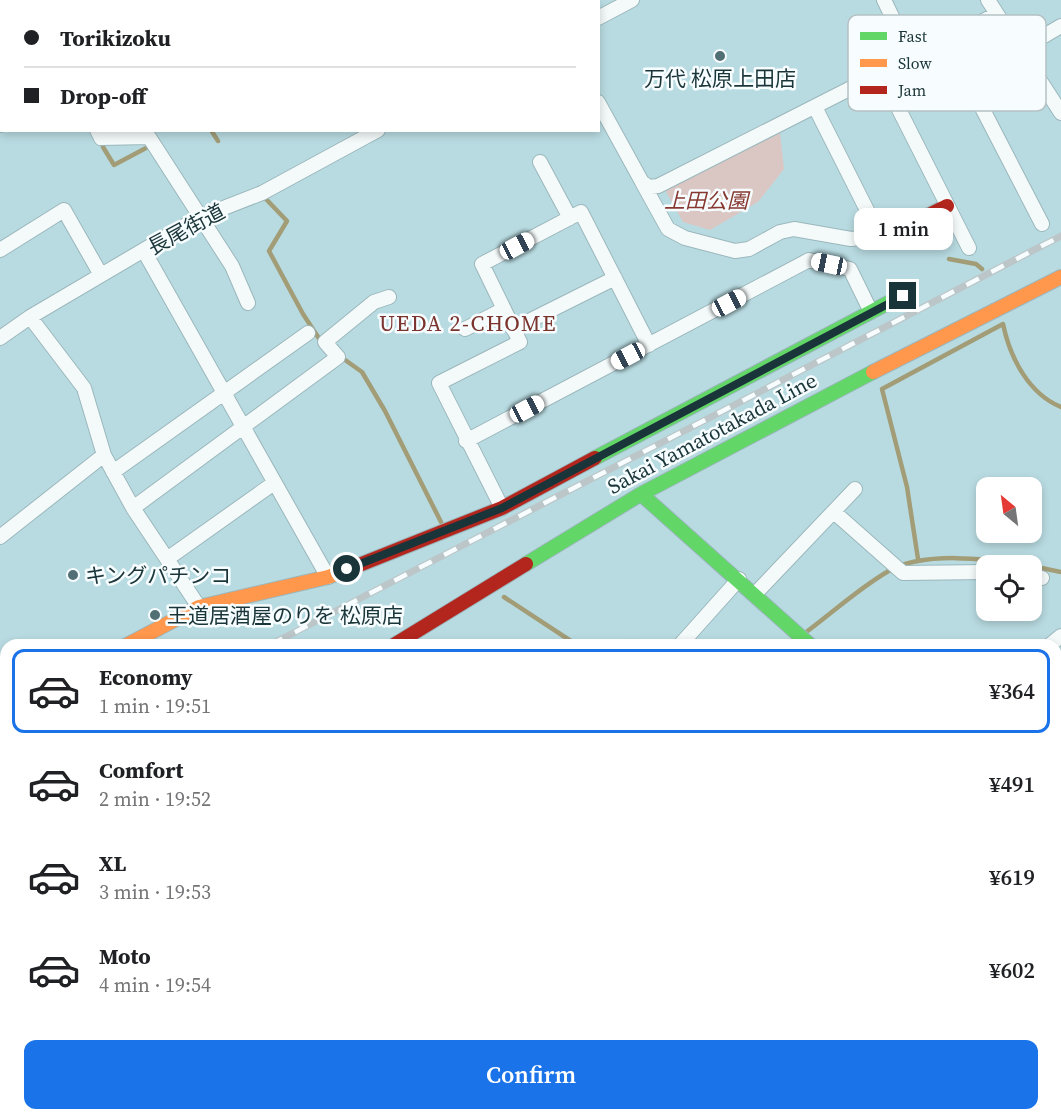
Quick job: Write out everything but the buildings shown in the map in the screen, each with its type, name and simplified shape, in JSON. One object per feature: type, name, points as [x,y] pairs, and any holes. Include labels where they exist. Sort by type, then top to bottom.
[{"type":"street","points":[[600,17],[632,0]]},
{"type":"street","points":[[884,0],[891,15]]},
{"type":"street","points":[[988,0],[997,14]]},
{"type":"street","points":[[1046,35],[1061,26]]},
{"type":"street","points":[[1046,86],[1061,113]]},
{"type":"street","points":[[642,182],[649,187],[658,186],[848,90]]},
{"type":"street","points":[[600,106],[668,229],[685,238],[735,251],[749,249],[780,232],[794,229],[851,239],[880,236],[893,233],[947,206]]},
{"type":"street","points":[[815,107],[880,236]]},
{"type":"street","points":[[900,111],[969,248]]},
{"type":"street","points":[[984,111],[1042,224]]},
{"type":"street","points":[[98,132],[101,138],[152,134],[198,218],[232,266],[248,303]]},
{"type":"street","name":"長尾街道","points":[[0,338],[30,317],[198,218],[262,193],[355,136],[370,132]]},
{"type":"street","points":[[540,162],[570,218]]},
{"type":"street","points":[[0,250],[64,210],[101,275]]},
{"type":"street","points":[[502,508],[466,441],[439,383],[520,342],[482,264],[581,212],[648,345]]},
{"type":"street","points":[[144,251],[328,577]]},
{"type":"street","points":[[466,441],[809,260],[850,268],[871,312]]},
{"type":"street","points":[[513,329],[615,278]]},
{"type":"street","name":"Sakai Yamatotakada Line","points":[[404,639],[641,494],[801,409],[1061,278]]},
{"type":"street","points":[[138,639],[199,607],[246,594],[328,577],[502,508],[903,296]]},
{"type":"street","points":[[133,508],[338,357],[326,342],[374,302],[389,297]]},
{"type":"street","points":[[465,329],[504,309]]},
{"type":"street","points":[[30,317],[84,388],[104,455],[133,508],[199,607]]},
{"type":"street","points":[[113,471],[308,333]]},
{"type":"street","points":[[0,537],[104,455]]},
{"type":"street","points":[[167,559],[274,483]]},
{"type":"street","points":[[755,594],[855,489]]},
{"type":"street","points":[[641,494],[804,639]]},
{"type":"street","points":[[834,512],[903,573],[976,572]]},
{"type":"street","points":[[685,639],[739,579]]},
{"type":"green space","name":"上田公園","points":[[780,133],[784,169],[758,202],[710,230],[683,222],[665,190]]},
{"type":"waterway","points":[[212,132],[218,141]]},
{"type":"waterway","points":[[103,147],[114,165],[146,148]]},
{"type":"waterway","points":[[266,199],[287,221],[269,251],[303,314],[322,343]]},
{"type":"waterway","points":[[949,259],[976,264],[982,269]]},
{"type":"waterway","points":[[918,559],[907,487],[882,389],[1003,324],[1016,362],[1030,384],[1039,393],[1061,407]]},
{"type":"waterway","points":[[341,357],[362,372],[385,411],[441,522]]},
{"type":"waterway","points":[[805,633],[866,586],[901,565],[936,559],[976,559]]},
{"type":"waterway","points":[[1042,568],[1061,572]]},
{"type":"waterway","points":[[504,597],[568,639]]},
{"type":"railway","points":[[282,639],[1061,236]]},
{"type":"traffic: fast","points":[[595,458],[903,295]]},
{"type":"traffic: fast","points":[[526,564],[641,494],[873,372]]},
{"type":"traffic: fast","points":[[641,494],[803,639]]},
{"type":"traffic: slow","points":[[873,372],[1061,277]]},
{"type":"traffic: slow","points":[[138,639],[199,607],[328,577],[344,571]]},
{"type":"traffic: jam","points":[[880,236],[893,233],[947,206]]},
{"type":"traffic: jam","points":[[344,571],[502,508],[595,458]]},
{"type":"traffic: jam","points":[[404,639],[526,564]]},
{"type":"place","name":"万代 松原上田店","points":[[720,56]]},
{"type":"place","name":"キングパチンコ","points":[[73,575]]},
{"type":"place","name":"王道居酒屋のりを 松原店","points":[[155,615]]},
{"type":"district","name":"UEDA 2-CHOME","points":[[468,323]]},
{"type":"route","points":[[347,569],[502,508],[903,296]]}]
